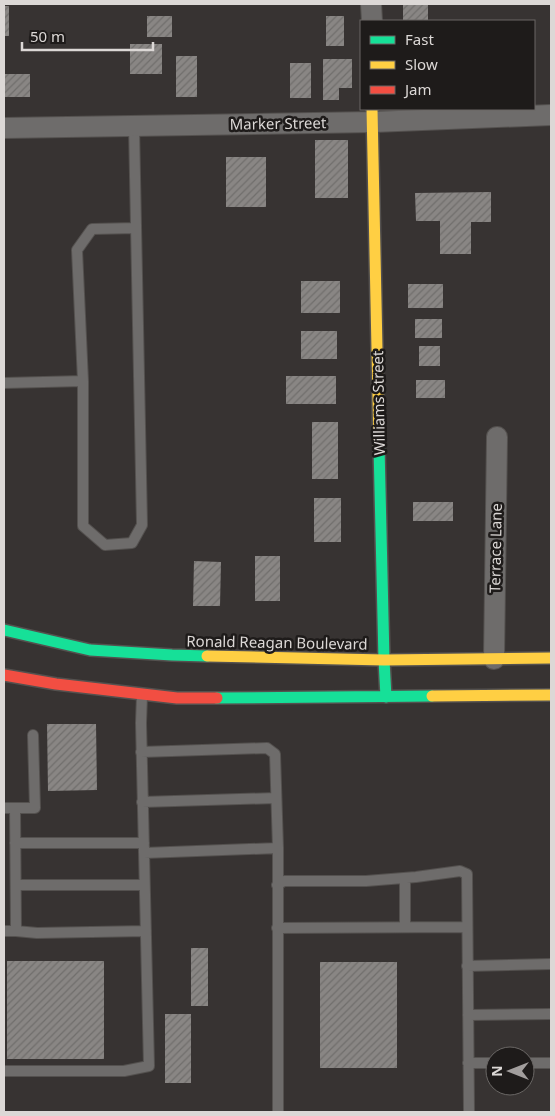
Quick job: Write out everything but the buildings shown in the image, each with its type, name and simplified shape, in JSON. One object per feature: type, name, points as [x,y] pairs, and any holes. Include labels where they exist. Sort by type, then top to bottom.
[{"type":"main road","name":"Williams Street","points":[[373,115],[386,696]]},
{"type":"main road","name":"Ronald Reagan Boulevard","points":[[4,630],[90,650],[172,655],[384,660],[551,658]]},
{"type":"main road","points":[[4,675],[56,684],[178,698],[551,695]]},
{"type":"street","points":[[372,4],[372,20]]},
{"type":"street","name":"Marker Street","points":[[4,128],[134,126],[373,115],[551,115]]},
{"type":"street","name":"Terrace Lane","points":[[494,659],[497,438]]},
{"type":"lane","points":[[134,126],[142,525],[132,543],[105,545],[83,526],[83,381],[77,250],[92,228],[136,228]]},
{"type":"lane","points":[[4,383],[83,381]]},
{"type":"lane","points":[[4,1071],[124,1071],[149,1066],[141,752],[142,694]]},
{"type":"lane","points":[[4,808],[34,808],[33,735]]},
{"type":"lane","points":[[141,752],[267,748],[275,754],[278,848],[278,1112]]},
{"type":"lane","points":[[142,802],[276,798]]},
{"type":"lane","points":[[15,808],[16,930]]},
{"type":"lane","points":[[15,843],[144,848],[278,848]]},
{"type":"lane","points":[[277,884],[284,881],[366,881],[460,872],[467,874],[469,1112]]},
{"type":"lane","points":[[405,878],[405,927]]},
{"type":"lane","points":[[16,884],[144,885]]},
{"type":"lane","points":[[277,928],[467,927]]},
{"type":"lane","points":[[4,931],[16,930],[37,933],[146,931]]},
{"type":"lane","points":[[467,966],[551,964]]},
{"type":"lane","points":[[468,1015],[551,1014]]},
{"type":"lane","points":[[468,1063],[485,1063]]},
{"type":"lane","points":[[535,1063],[551,1063]]},
{"type":"traffic: fast","points":[[379,446],[386,697]]},
{"type":"traffic: fast","points":[[4,630],[90,650],[207,656]]},
{"type":"traffic: fast","points":[[217,698],[432,696]]},
{"type":"traffic: slow","points":[[372,110],[379,446]]},
{"type":"traffic: slow","points":[[207,656],[384,660],[551,658]]},
{"type":"traffic: slow","points":[[432,696],[551,695]]},
{"type":"traffic: jam","points":[[4,675],[56,684],[177,698],[217,698]]}]
